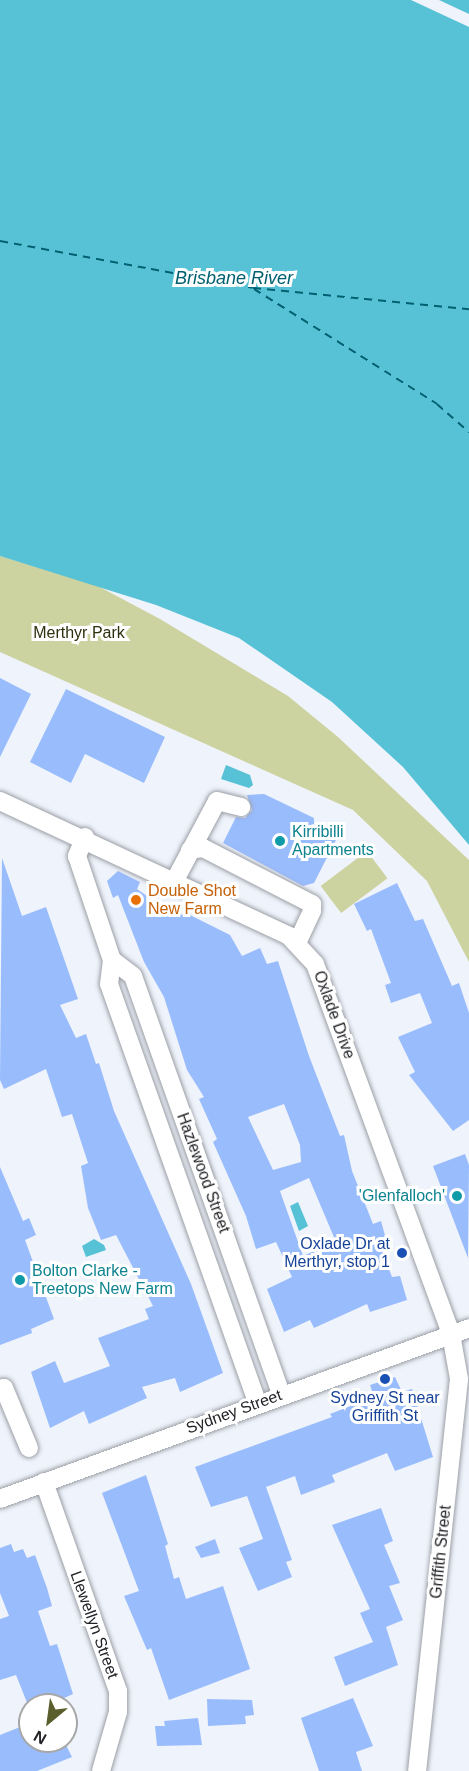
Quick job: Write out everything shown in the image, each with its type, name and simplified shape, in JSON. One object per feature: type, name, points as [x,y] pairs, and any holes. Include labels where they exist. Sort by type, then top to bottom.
[{"type":"street","name":"Oxlade Drive","points":[[0,801],[85,837],[175,880],[297,943],[315,964],[450,1334]]},
{"type":"street","points":[[175,880],[217,801],[241,807]]},
{"type":"street","name":"Hazlewood Street","points":[[85,837],[77,855],[112,960],[110,984],[256,1402]]},
{"type":"street","points":[[190,850],[204,848],[312,904],[312,911],[297,943]]},
{"type":"street","name":"Hazlewood Street","points":[[112,960],[133,976],[281,1394]]},
{"type":"street","name":"Sydney Street","points":[[0,1499],[256,1402],[469,1328]]},
{"type":"street","name":"Griffith Street","points":[[417,1771],[458,1399],[459,1379],[450,1334]]},
{"type":"street","points":[[0,1389],[4,1388],[29,1448]]},
{"type":"street","name":"Llewellyn Street","points":[[44,1482],[118,1691],[118,1712],[101,1771]]},
{"type":"green space","name":"Merthyr Park","points":[[0,556],[96,585],[160,619],[288,696],[338,737],[469,860],[469,962],[427,881],[353,810],[0,652]]},
{"type":"green space","points":[[367,851],[387,878],[341,913],[321,886]]},
{"type":"water","name":"Brisbane River","points":[[0,0],[469,0],[469,845],[403,767],[332,702],[239,638],[156,605],[0,556]]},
{"type":"water","points":[[226,765],[250,775],[253,785],[249,788],[221,779]]},
{"type":"water","points":[[298,1202],[308,1226],[299,1231],[290,1206]]},
{"type":"water","points":[[94,1239],[104,1245],[106,1250],[86,1257],[82,1246]]},
{"type":"pier","points":[[411,0],[439,0],[469,14],[469,27]]},
{"type":"building","points":[[0,678],[31,694],[0,757]]},
{"type":"building","points":[[66,689],[165,737],[144,783],[85,754],[71,783],[30,762]]},
{"type":"building","name":"Kirribilli Apartments","points":[[264,794],[314,818],[314,824],[337,838],[314,883],[303,886],[223,843],[236,817],[245,818],[252,810],[247,795]]},
{"type":"building","points":[[2,858],[22,916],[46,907],[78,999],[60,1005],[76,1038],[86,1034],[96,1064],[99,1063],[114,1111],[191,1284],[223,1373],[180,1392],[175,1378],[142,1387],[147,1398],[89,1424],[84,1411],[50,1428],[31,1372],[55,1361],[64,1383],[110,1366],[98,1338],[149,1319],[145,1309],[153,1306],[116,1235],[101,1240],[88,1208],[81,1166],[88,1163],[72,1114],[62,1117],[46,1069],[4,1089],[0,1080]]},
{"type":"building","points":[[118,871],[140,882],[137,889],[168,911],[165,916],[188,914],[230,935],[242,956],[260,948],[267,964],[278,961],[309,1056],[340,1136],[344,1135],[352,1171],[373,1224],[381,1221],[388,1246],[381,1248],[392,1277],[400,1276],[407,1300],[370,1312],[367,1304],[314,1328],[310,1320],[284,1332],[267,1289],[292,1277],[276,1242],[256,1249],[246,1216],[213,1142],[217,1139],[199,1099],[204,1097],[187,1070],[164,997],[144,962],[118,895],[113,898],[107,881]],"holes":[[[284,1104],[300,1145],[301,1162],[273,1170],[248,1117]],[[309,1178],[336,1242],[303,1256],[280,1191]]]},
{"type":"building","points":[[397,883],[415,921],[423,919],[452,986],[459,983],[469,1013],[469,1120],[453,1131],[409,1075],[415,1072],[398,1037],[432,1023],[420,993],[391,1003],[385,985],[391,983],[371,929],[367,931],[354,904]]},
{"type":"building","name":"'Glenfalloch'","points":[[465,1154],[469,1165],[468,1258],[433,1166]]},
{"type":"building","name":"Bolton Clarke - Treetops New Farm","points":[[0,1167],[23,1221],[29,1218],[36,1235],[25,1240],[54,1319],[31,1329],[32,1333],[0,1345]]},
{"type":"building","points":[[395,1377],[402,1392],[412,1389],[433,1457],[395,1471],[387,1453],[332,1475],[335,1482],[301,1495],[295,1476],[266,1487],[292,1560],[286,1562],[292,1577],[258,1591],[239,1548],[263,1539],[247,1496],[211,1507],[195,1467],[332,1417],[330,1414],[374,1397],[370,1385]]},
{"type":"building","points":[[146,1475],[168,1544],[165,1546],[174,1579],[179,1577],[186,1599],[223,1586],[250,1669],[169,1700],[151,1648],[147,1650],[124,1596],[139,1591],[102,1493]]},
{"type":"building","points":[[381,1508],[393,1541],[384,1545],[400,1583],[389,1586],[403,1620],[386,1627],[398,1665],[345,1686],[334,1657],[373,1642],[360,1613],[370,1609],[332,1525]]},
{"type":"building","points":[[215,1539],[220,1553],[201,1558],[195,1547]]},
{"type":"building","points":[[11,1544],[14,1552],[23,1549],[27,1558],[35,1555],[52,1606],[38,1611],[50,1646],[57,1644],[73,1693],[23,1693],[16,1675],[0,1680],[0,1619],[9,1616],[0,1593],[0,1548]]},
{"type":"building","points":[[353,1698],[373,1746],[356,1752],[362,1771],[319,1771],[301,1718]]},
{"type":"building","points":[[207,1699],[252,1700],[254,1715],[245,1716],[246,1724],[208,1726]]},
{"type":"building","points":[[198,1718],[202,1745],[157,1746],[155,1726],[165,1726],[164,1721]]},
{"type":"building","points":[[18,1728],[18,1753],[70,1753],[72,1757],[37,1771],[0,1771],[0,1735]]},
{"type":"ferry route","points":[[0,241],[253,288],[469,309]]},
{"type":"ferry route","points":[[254,289],[437,404],[469,432]]},
{"type":"place","name":"Kirribilli Apartments","points":[[280,841]]},
{"type":"place","name":"Double Shot New Farm","points":[[136,900]]},
{"type":"place","name":"'Glenfalloch'","points":[[457,1196]]},
{"type":"place","name":"Oxlade Dr at Merthyr, stop 1","points":[[402,1253]]},
{"type":"place","name":"Bolton Clarke - Treetops New Farm","points":[[20,1280]]},
{"type":"place","name":"Sydney St near Griffith St","points":[[385,1379]]}]
